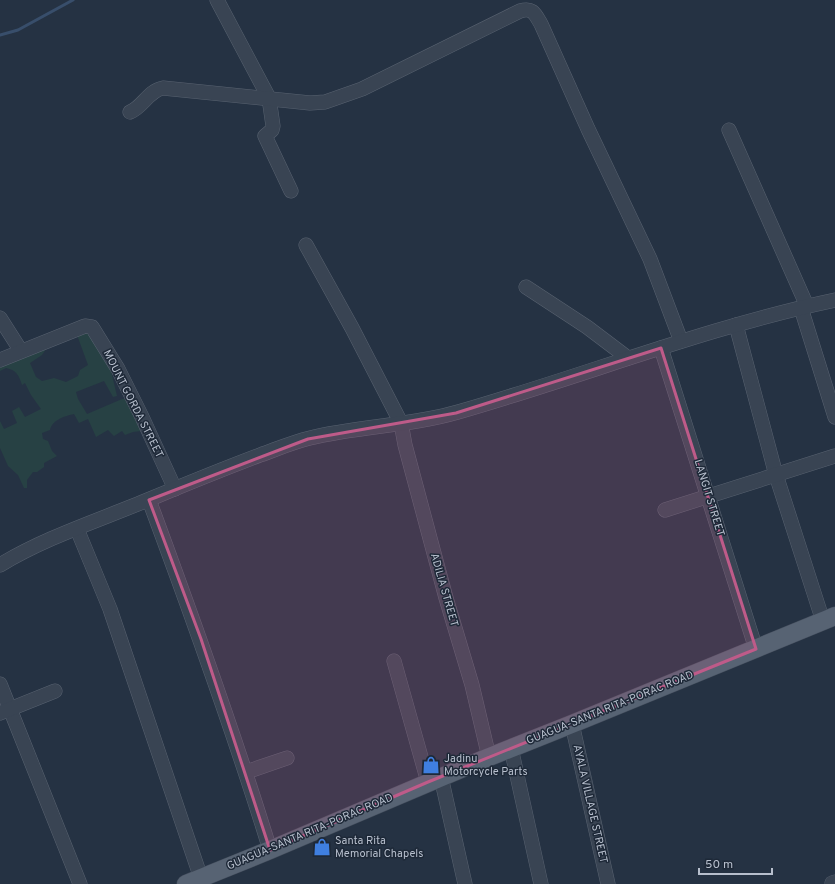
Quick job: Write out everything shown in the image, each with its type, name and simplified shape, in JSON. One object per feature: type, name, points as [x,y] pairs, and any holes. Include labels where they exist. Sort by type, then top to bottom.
[{"type":"main road","name":"GUAGUA-SANTA RITA-PORAC ROAD","points":[[197,882],[489,756],[572,724],[829,619]]},
{"type":"street","points":[[217,0],[269,98],[273,126],[272,130],[265,136],[291,191]]},
{"type":"street","points":[[130,112],[136,110],[153,92],[163,88],[310,103],[325,102],[362,89],[520,11],[528,9],[532,10],[541,24],[588,129],[650,259],[681,341]]},
{"type":"street","points":[[729,130],[804,307],[835,416]]},
{"type":"street","name":"ADILIA STREET","points":[[306,245],[352,328],[400,423],[446,598],[472,685],[489,756]]},
{"type":"street","points":[[526,287],[587,327],[628,358]]},
{"type":"street","points":[[0,565],[13,557],[77,529],[248,459],[308,439],[338,432],[456,413],[681,341],[736,325],[835,300]]},
{"type":"street","points":[[0,318],[21,351],[0,360]]},
{"type":"street","points":[[736,325],[776,475],[829,619]]},
{"type":"street","name":"MOUNT GORDA STREET","points":[[21,351],[85,326],[89,326],[94,330],[118,369],[175,489]]},
{"type":"street","name":"LANGIT STREET","points":[[661,348],[709,496],[732,576],[756,649]]},
{"type":"street","points":[[665,510],[835,456]]},
{"type":"street","points":[[149,500],[201,639],[246,772],[270,850]]},
{"type":"street","points":[[77,529],[110,609],[197,882]]},
{"type":"street","points":[[394,661],[435,779],[465,884]]},
{"type":"street","points":[[0,684],[5,711],[80,884]]},
{"type":"street","points":[[5,711],[55,691]]},
{"type":"street","name":"AYALA VILLAGE STREET","points":[[572,724],[608,884]]},
{"type":"street","points":[[511,748],[541,884]]},
{"type":"street","points":[[246,772],[287,758]]},
{"type":"highlighted area","points":[[661,348],[756,649],[428,782],[270,850],[201,639],[149,500],[308,439],[456,413]]},
{"type":"green space","points":[[89,329],[111,371],[117,396],[113,397],[104,381],[76,392],[78,399],[87,414],[122,399],[127,399],[141,431],[125,435],[122,431],[114,436],[108,430],[96,437],[88,419],[79,423],[74,414],[59,419],[53,424],[50,430],[42,433],[43,439],[48,441],[52,451],[57,456],[44,463],[44,467],[37,472],[33,472],[27,480],[27,488],[24,488],[18,475],[8,466],[0,448],[0,421],[4,429],[17,423],[12,411],[19,407],[25,417],[41,409],[25,383],[22,385],[17,374],[6,368],[0,371],[0,364],[48,346],[42,355],[30,363],[36,377],[42,381],[54,378],[66,382],[78,376],[80,370],[88,365],[77,335]]},
{"type":"waterway","points":[[0,35],[18,30],[73,0]]},
{"type":"place","name":"Jadinu Motorcycle Parts","points":[[431,765]]},
{"type":"place","name":"Santa Rita Memorial Chapels","points":[[322,847]]}]
